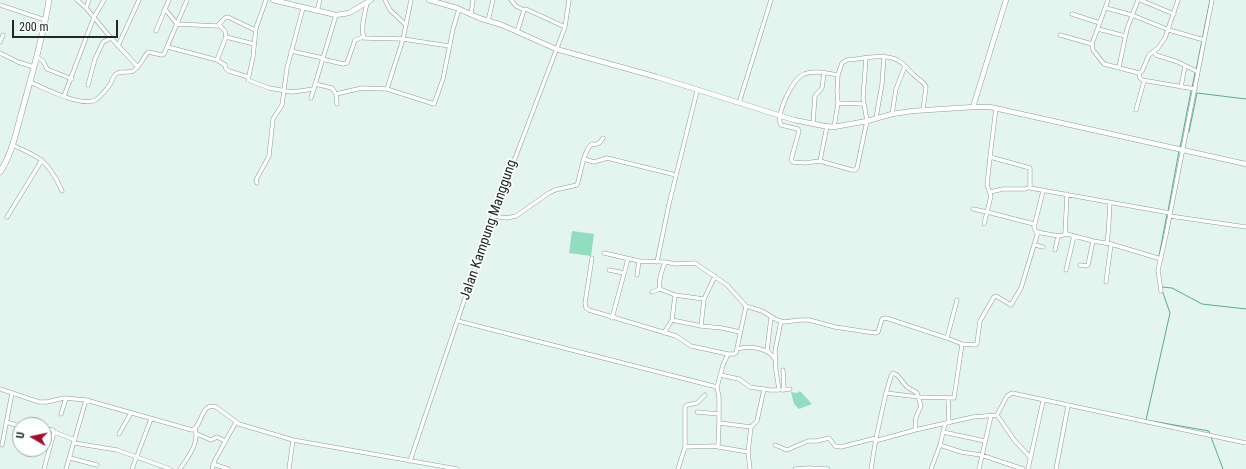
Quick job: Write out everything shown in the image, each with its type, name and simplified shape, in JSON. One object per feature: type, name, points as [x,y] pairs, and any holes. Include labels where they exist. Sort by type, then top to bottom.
[{"type":"main road","points":[[0,172],[4,166],[12,145],[37,57],[48,0]]},
{"type":"street","points":[[77,0],[86,8],[138,67]]},
{"type":"street","points":[[86,8],[89,0]]},
{"type":"street","points":[[64,96],[72,79],[94,17],[104,0]]},
{"type":"street","points":[[118,46],[139,0]]},
{"type":"street","points":[[156,31],[169,0]]},
{"type":"street","points":[[30,82],[64,96],[84,101],[93,101],[105,92],[115,74],[118,72],[131,72],[138,67],[148,52],[162,55],[164,54],[187,0]]},
{"type":"street","points":[[266,0],[255,30],[252,61],[248,80],[269,88],[297,92],[314,89]]},
{"type":"street","points":[[276,0],[336,16],[349,13],[369,1]]},
{"type":"street","points":[[294,6],[296,0]]},
{"type":"street","points":[[317,11],[320,0]]},
{"type":"street","points":[[385,0],[389,9],[406,25]]},
{"type":"street","points":[[387,89],[403,39],[411,0]]},
{"type":"street","points":[[429,0],[443,2],[556,49],[657,77],[697,91],[780,115],[812,123],[834,126],[867,121],[892,114],[923,110],[973,107],[996,108],[1246,164]]},
{"type":"street","points":[[471,14],[473,0]]},
{"type":"street","points":[[488,21],[493,0]]},
{"type":"street","points":[[510,0],[516,6],[524,10],[527,9],[565,27]]},
{"type":"street","name":"Jalan Kampung Manggung","points":[[410,461],[494,216],[565,27],[569,0]]},
{"type":"street","points":[[739,103],[771,0]]},
{"type":"street","points":[[973,107],[1006,0]]},
{"type":"street","points":[[1108,0],[1092,44],[1093,50],[1101,62],[1139,73]]},
{"type":"street","points":[[1119,67],[1125,36],[1139,0],[1174,14]]},
{"type":"street","points":[[1139,73],[1142,72],[1149,55],[1154,52],[1163,41],[1169,30],[1178,0]]},
{"type":"street","points":[[1161,291],[1158,274],[1160,259],[1201,40],[1212,0]]},
{"type":"street","points":[[363,37],[369,1]]},
{"type":"street","points":[[0,5],[45,20]]},
{"type":"street","points":[[257,183],[256,180],[269,156],[273,119],[282,107],[287,68],[303,8]]},
{"type":"street","points":[[1106,8],[1132,15],[1169,30],[1201,40]]},
{"type":"street","points":[[165,9],[177,24],[213,26],[219,25],[225,18],[228,17],[255,30]]},
{"type":"street","points":[[336,94],[362,88],[387,89],[434,104],[444,73],[449,46],[459,9]]},
{"type":"street","points":[[518,32],[524,10]]},
{"type":"street","points":[[1072,14],[1100,23]]},
{"type":"street","points":[[311,98],[336,16]]},
{"type":"street","points":[[216,60],[226,37],[224,31],[219,25]]},
{"type":"street","points":[[1098,29],[1125,36]]},
{"type":"street","points":[[0,42],[3,35]]},
{"type":"street","points":[[1060,35],[1092,44]]},
{"type":"street","points":[[226,37],[254,44]]},
{"type":"street","points":[[291,51],[343,64],[347,63],[355,40],[363,37],[403,39],[449,46]]},
{"type":"street","points":[[88,85],[95,59],[103,42],[111,38]]},
{"type":"street","points":[[168,47],[216,60],[225,65],[226,69],[229,71],[248,77]]},
{"type":"street","points":[[1154,52],[1156,55],[1185,66],[1196,72]]},
{"type":"street","points":[[0,53],[18,62],[34,67]]},
{"type":"street","points":[[834,126],[838,103],[838,74],[844,61],[884,56],[896,59],[913,75],[925,83],[926,87],[923,110]]},
{"type":"street","points":[[876,118],[882,84],[884,56]]},
{"type":"street","points":[[37,57],[42,60],[47,69],[72,79]]},
{"type":"street","points":[[838,74],[804,73],[798,77],[790,88],[780,115],[779,124],[798,129],[799,131],[791,161],[805,163],[820,161],[855,170],[859,163],[867,121],[864,104],[866,58]]},
{"type":"street","points":[[892,114],[896,90],[905,66]]},
{"type":"street","points":[[1181,87],[1185,66]]},
{"type":"street","points":[[812,123],[815,96],[822,88],[824,73]]},
{"type":"street","points":[[1139,73],[1140,79],[1144,81],[1192,88]]},
{"type":"street","points":[[1136,110],[1144,81]]},
{"type":"street","points":[[315,84],[332,88],[336,94],[337,104]]},
{"type":"street","points":[[657,262],[667,210],[697,91]]},
{"type":"street","points":[[838,103],[864,104]]},
{"type":"street","points":[[984,224],[991,199],[987,178],[996,108]]},
{"type":"street","points":[[820,161],[827,126]]},
{"type":"street","points":[[494,216],[512,218],[549,193],[555,190],[577,185],[584,159],[590,145],[599,144],[603,138]]},
{"type":"street","points":[[12,145],[42,160],[51,170],[62,191]]},
{"type":"street","points":[[584,159],[594,162],[606,157],[676,175]]},
{"type":"street","points":[[990,157],[1030,168],[1030,188]]},
{"type":"street","points":[[7,217],[42,160]]},
{"type":"street","points":[[990,192],[1003,189],[1030,188],[1246,227]]},
{"type":"street","points":[[1043,191],[1034,224],[1034,229],[1038,232],[1058,236],[1065,234],[1093,242],[1109,244],[1160,259]]},
{"type":"street","points":[[1065,234],[1067,194]]},
{"type":"street","points":[[1106,282],[1110,202]]},
{"type":"street","points":[[973,209],[1034,224]]},
{"type":"street","points":[[604,253],[639,261],[676,264],[695,263],[731,289],[746,306],[781,321],[809,320],[849,330],[875,333],[878,332],[882,319],[886,318],[962,344],[977,344],[980,321],[995,296],[1011,305],[1021,288],[1038,232]]},
{"type":"street","points":[[1055,250],[1058,236]]},
{"type":"street","points":[[1066,270],[1074,236]]},
{"type":"street","points":[[1080,265],[1086,266],[1088,264],[1093,242]]},
{"type":"street","points":[[1035,246],[1043,247]]},
{"type":"street","points":[[592,258],[585,307],[592,312],[676,336],[691,346],[728,354],[734,354],[741,348],[753,348],[767,351],[775,358]]},
{"type":"street","points":[[612,318],[628,259]]},
{"type":"street","points":[[637,275],[639,261]]},
{"type":"street","points":[[660,289],[660,275],[665,262]]},
{"type":"street","points":[[609,270],[624,273]]},
{"type":"street","points":[[701,326],[704,299],[715,276]]},
{"type":"street","points":[[652,292],[660,289],[675,296],[704,299]]},
{"type":"street","points":[[664,333],[672,320],[675,296]]},
{"type":"street","points":[[947,338],[957,300]]},
{"type":"street","points":[[737,350],[746,306]]},
{"type":"street","points":[[767,351],[771,317]]},
{"type":"street","points":[[672,320],[740,332]]},
{"type":"street","points":[[458,321],[717,387]]},
{"type":"street","points":[[779,390],[775,347],[781,321]]},
{"type":"street","points":[[886,393],[919,397],[954,397],[962,344]]},
{"type":"street","points":[[718,446],[719,397],[717,387],[723,365],[728,354]]},
{"type":"street","points":[[783,370],[784,390]]},
{"type":"street","points":[[871,469],[886,393],[892,374],[894,373],[907,387],[915,391],[919,397],[921,406],[916,417],[915,430]]},
{"type":"street","points":[[720,375],[737,378],[747,386],[764,389],[790,389]]},
{"type":"street","points":[[0,389],[39,402],[66,398],[86,400],[190,430],[195,429]]},
{"type":"street","points":[[750,469],[748,452],[751,427],[757,421],[764,389]]},
{"type":"street","points":[[2,446],[12,393]]},
{"type":"street","points":[[775,445],[787,450],[810,441],[829,438],[836,447],[876,440],[973,417],[997,415],[1010,394],[1246,443]]},
{"type":"street","points":[[678,469],[685,447],[685,407],[699,401],[705,395]]},
{"type":"street","points":[[61,414],[66,398]]},
{"type":"street","points":[[931,469],[947,423],[948,398]]},
{"type":"street","points":[[66,469],[86,400]]},
{"type":"street","points":[[1028,469],[1043,400]]},
{"type":"street","points":[[180,469],[194,446],[197,434],[195,429],[204,410],[208,406],[216,407],[241,425],[293,440],[457,469]]},
{"type":"street","points":[[1056,469],[1068,406]]},
{"type":"street","points":[[697,412],[719,414]]},
{"type":"street","points":[[119,434],[131,413]]},
{"type":"street","points":[[997,415],[1015,441],[1031,458]]},
{"type":"street","points":[[979,469],[991,416]]},
{"type":"street","points":[[132,469],[151,419]]},
{"type":"street","points":[[6,422],[12,424]]},
{"type":"street","points":[[212,469],[213,464],[236,422]]},
{"type":"street","points":[[719,423],[751,427]]},
{"type":"street","points":[[44,469],[54,432],[74,442],[117,450],[137,456],[158,467],[170,469]]},
{"type":"street","points":[[943,432],[985,440]]},
{"type":"street","points":[[197,434],[211,440],[217,437],[225,441]]},
{"type":"street","points":[[289,469],[293,440]]},
{"type":"street","points":[[940,445],[961,452],[981,455],[1023,469]]},
{"type":"street","points":[[685,447],[718,446],[748,452]]},
{"type":"street","points":[[70,458],[97,466]]},
{"type":"street","points":[[213,464],[227,469]]},
{"type":"street","points":[[795,469],[828,469]]},
{"type":"green space","points":[[572,231],[594,234],[591,256],[569,253]]},
{"type":"green space","points":[[800,391],[812,404],[799,409],[794,404],[791,392],[797,393]]},
{"type":"waterway","points":[[1196,70],[1210,0]]},
{"type":"waterway","points":[[1192,88],[1195,73]]},
{"type":"waterway","points":[[1180,148],[1191,91]]},
{"type":"waterway","points":[[1189,132],[1197,93],[1246,99]]},
{"type":"waterway","points":[[1168,211],[1179,151]]},
{"type":"waterway","points":[[1159,256],[1167,214]]},
{"type":"waterway","points":[[1162,287],[1172,288],[1202,304],[1246,309]]},
{"type":"waterway","points":[[1162,290],[1170,313],[1146,420],[1209,431],[1210,434]]},
{"type":"waterway","points":[[1211,437],[1223,469]]}]
